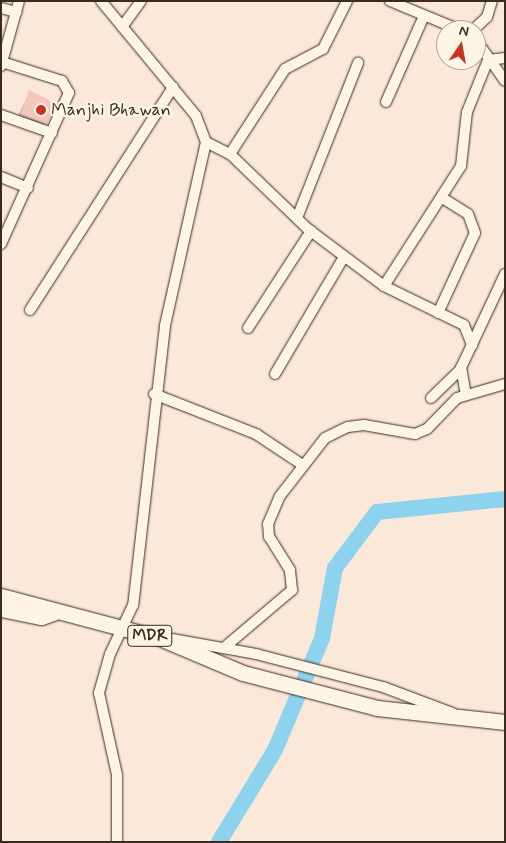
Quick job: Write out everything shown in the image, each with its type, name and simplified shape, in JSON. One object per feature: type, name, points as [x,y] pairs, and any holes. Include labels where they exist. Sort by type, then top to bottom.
[{"type":"main road","name":"MDR","points":[[1,596],[41,617],[54,613],[125,628],[160,638],[242,673],[377,708],[505,722]]},
{"type":"main road","name":"MDR","points":[[1,608],[19,607]]},
{"type":"street","points":[[2,239],[28,188],[68,93],[67,85],[2,64],[19,1]]},
{"type":"street","points":[[101,1],[196,116],[206,142],[154,394],[133,605],[125,628],[110,654],[98,693],[117,775],[116,842]]},
{"type":"street","points":[[122,27],[141,1]]},
{"type":"street","points":[[230,154],[285,69],[323,48],[347,1]]},
{"type":"street","points":[[390,1],[436,21]]},
{"type":"street","points":[[483,20],[492,1]]},
{"type":"street","points":[[1,8],[16,12]]},
{"type":"street","points":[[386,102],[424,16]]},
{"type":"street","points":[[486,57],[505,81]]},
{"type":"street","points":[[488,60],[505,58]]},
{"type":"street","points":[[384,286],[461,166],[467,112],[488,60]]},
{"type":"street","points":[[297,218],[358,63]]},
{"type":"street","points":[[30,310],[173,87]]},
{"type":"street","points":[[1,115],[52,133]]},
{"type":"street","points":[[206,142],[230,154],[311,231],[344,258],[384,286],[464,325],[472,345]]},
{"type":"street","points":[[1,177],[28,188]]},
{"type":"street","points":[[438,313],[475,233],[468,214],[442,198]]},
{"type":"street","points":[[248,328],[311,231]]},
{"type":"street","points":[[275,374],[344,258]]},
{"type":"street","points":[[431,398],[461,367],[505,274]]},
{"type":"street","points":[[461,367],[466,394]]},
{"type":"street","points":[[226,646],[292,590],[290,570],[268,537],[268,524],[280,496],[300,464],[325,438],[348,426],[415,434],[426,429],[450,403],[466,394],[505,384]]},
{"type":"street","points":[[154,394],[256,434],[300,464]]},
{"type":"street","points":[[160,638],[226,646],[382,687],[464,719]]},
{"type":"building","name":"Manjhi Bhawan","points":[[29,90],[57,104],[47,124],[21,114]]},
{"type":"waterway","points":[[219,842],[275,750],[322,638],[335,568],[377,512],[505,499]]},
{"type":"place","name":"Manjhi Bhawan","points":[[41,110]]}]
